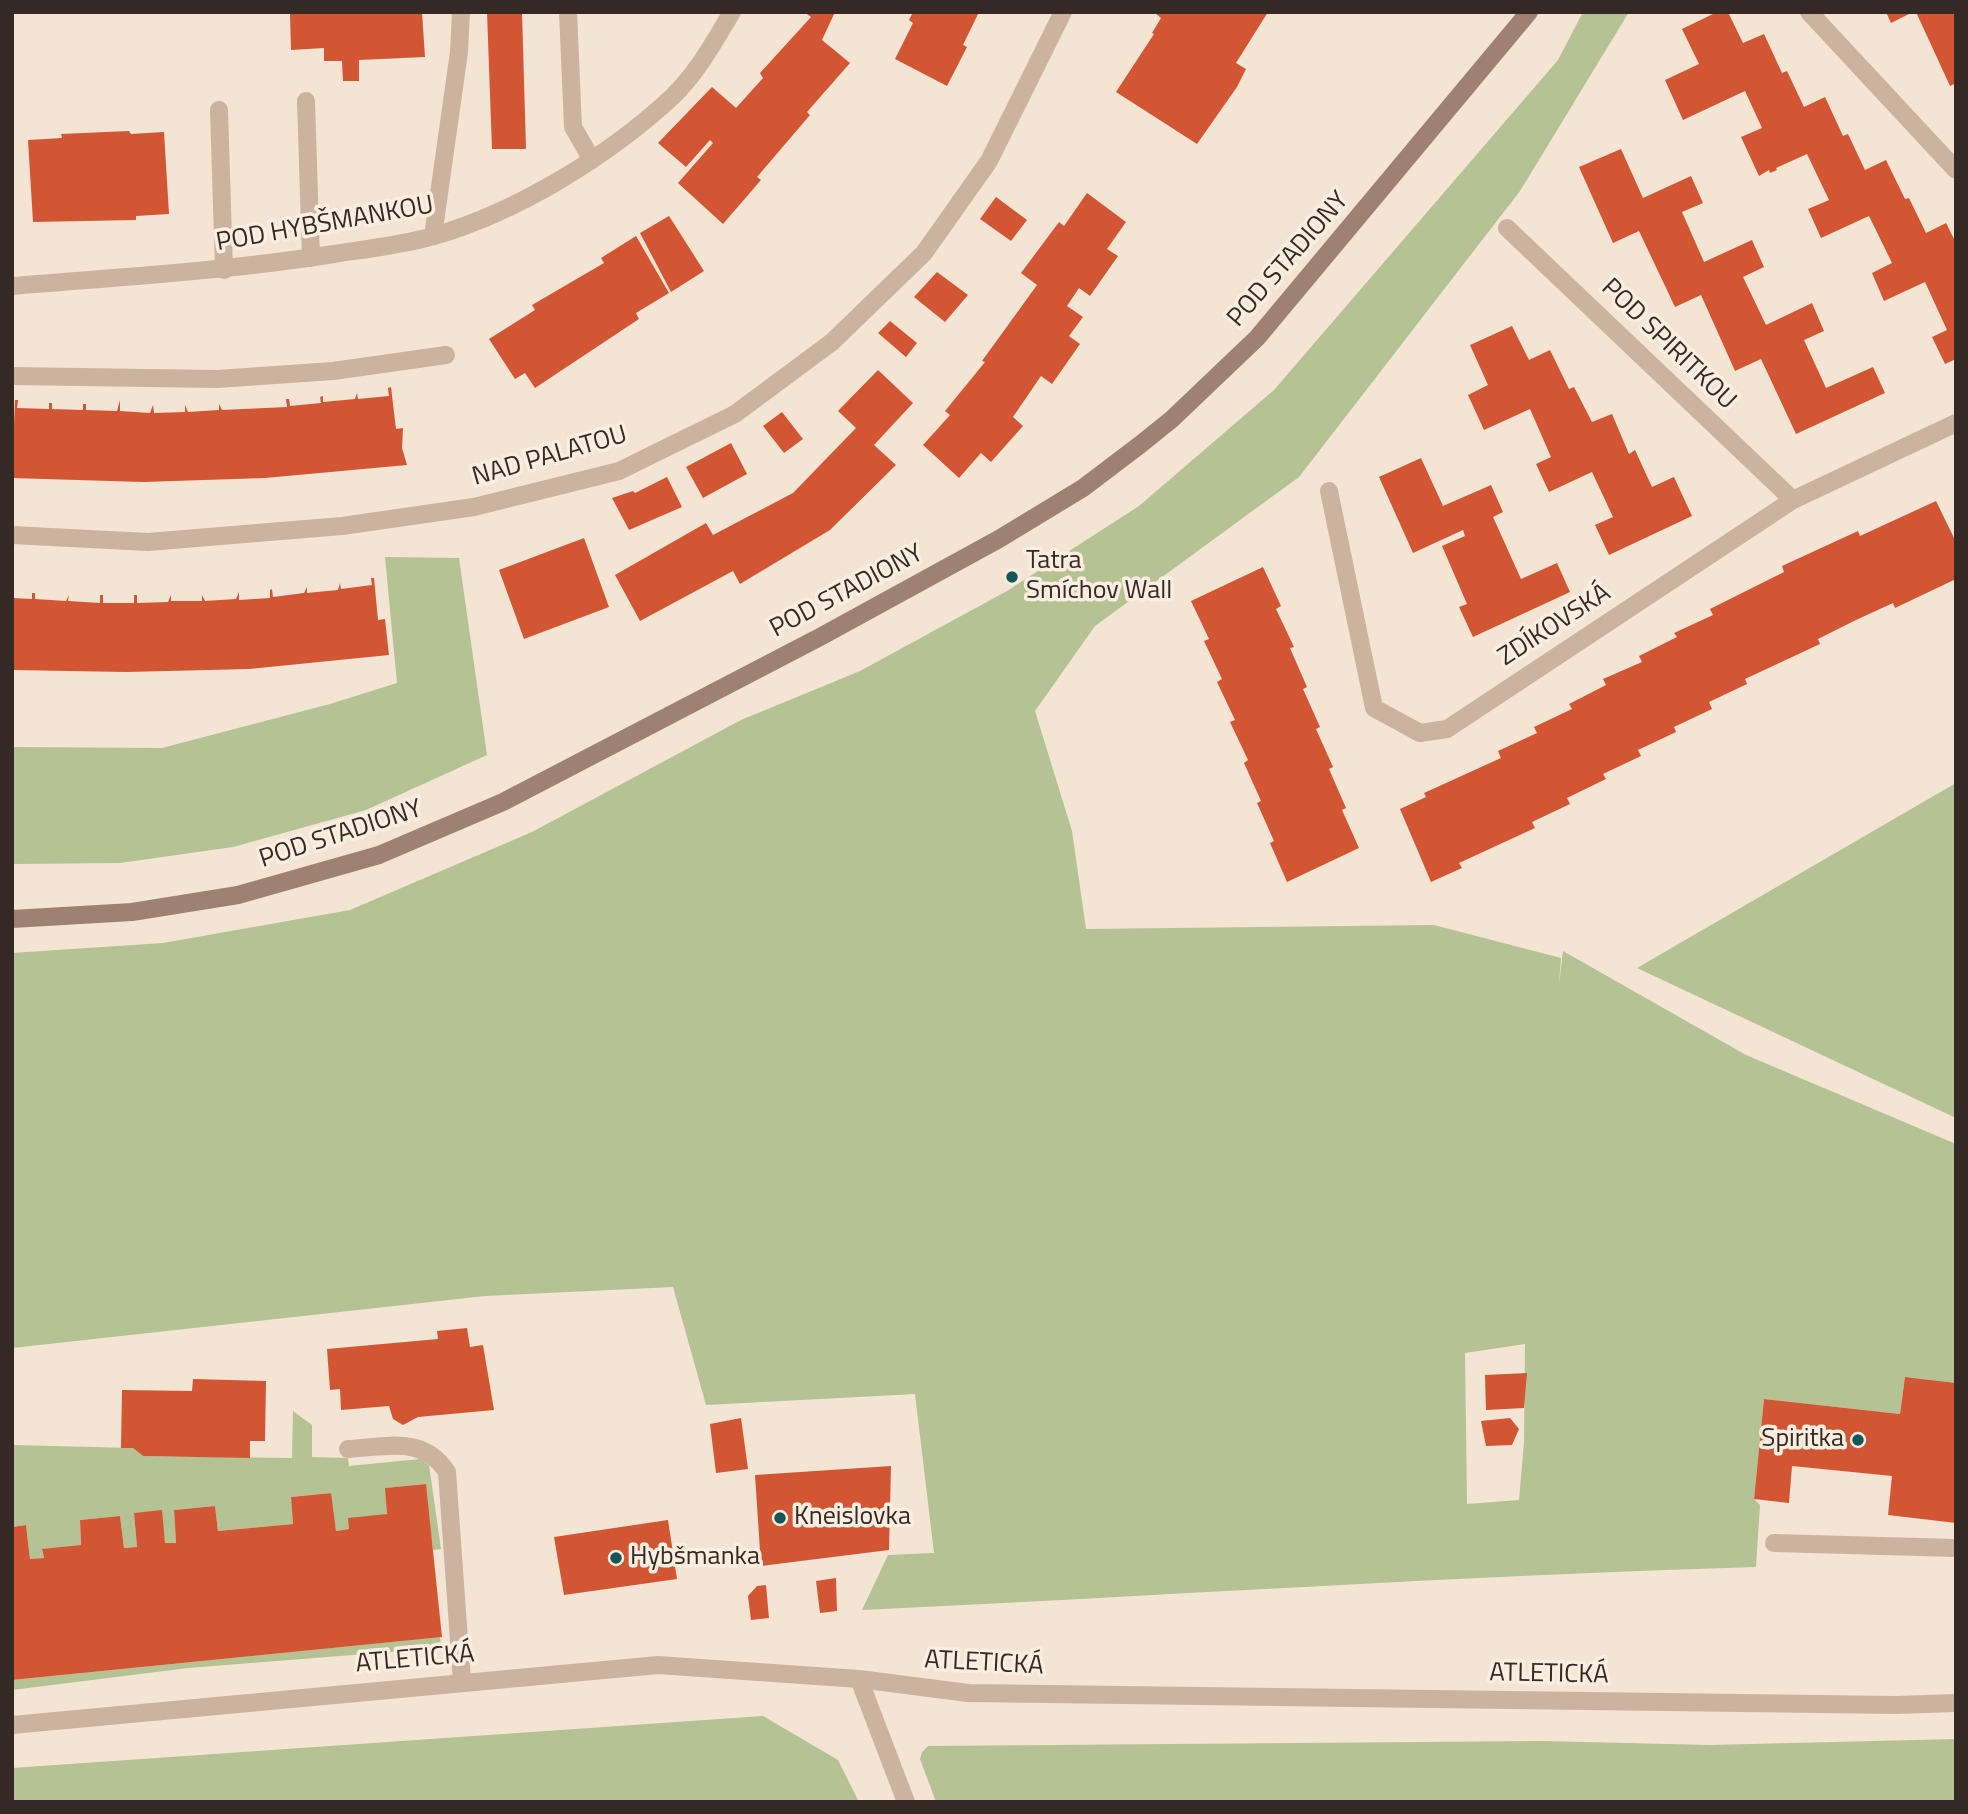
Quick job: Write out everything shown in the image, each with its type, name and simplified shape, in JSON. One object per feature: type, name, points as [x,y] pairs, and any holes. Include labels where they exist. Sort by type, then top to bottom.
[{"type":"main road","name":"POD STADIONY","points":[[12,919],[132,912],[238,895],[379,855],[503,802],[808,644],[999,539],[1083,488],[1140,444],[1172,419],[1257,338],[1529,12]]},
{"type":"street","points":[[433,236],[459,52],[461,12]]},
{"type":"street","points":[[568,12],[573,127],[592,160]]},
{"type":"street","name":"POD HYBŠMANKOU","points":[[12,286],[224,270],[311,258],[433,236],[505,210],[592,160],[672,97],[709,51],[732,12]]},
{"type":"street","name":"NAD PALATOU","points":[[12,535],[148,542],[342,526],[474,506],[619,471],[736,414],[832,342],[924,253],[989,161],[1063,12]]},
{"type":"street","points":[[1809,12],[1956,170]]},
{"type":"street","points":[[306,101],[311,258]]},
{"type":"street","points":[[219,110],[224,270]]},
{"type":"street","name":"POD SPIRITKOU","points":[[1507,228],[1793,500]]},
{"type":"street","points":[[12,376],[217,379],[333,371],[446,355]]},
{"type":"street","name":"ZDÍKOVSKÁ","points":[[1329,491],[1374,708],[1420,733],[1447,729],[1793,500],[1956,423]]},
{"type":"street","points":[[348,1449],[416,1446],[439,1460],[447,1472],[462,1682]]},
{"type":"street","points":[[1774,1543],[1956,1548]]},
{"type":"street","name":"ATLETICKÁ","points":[[12,1725],[658,1665],[859,1679],[968,1693],[1896,1705],[1956,1703]]},
{"type":"street","points":[[859,1679],[906,1802]]},
{"type":"green space","points":[[1583,12],[1629,12],[1520,191],[1299,477],[1095,626],[1035,711],[1072,831],[1086,929],[1434,925],[1561,958],[1559,985],[1563,951],[1746,1055],[1956,1144],[1956,1383],[1905,1377],[1900,1414],[1764,1399],[1754,1499],[1760,1505],[1756,1567],[1421,1581],[862,1610],[888,1555],[934,1553],[915,1394],[706,1405],[673,1287],[485,1296],[12,1348],[12,953],[163,943],[350,910],[532,832],[741,720],[860,671],[1007,591],[1139,506],[1274,390],[1558,60]],"holes":[[[1525,1344],[1524,1442],[1519,1500],[1467,1504],[1465,1353]]]},
{"type":"green space","points":[[385,557],[459,558],[487,755],[366,810],[233,847],[120,863],[12,864],[12,747],[162,748],[330,704],[397,683]]},
{"type":"green space","points":[[1956,783],[1956,1118],[1637,968]]},
{"type":"green space","points":[[293,1411],[312,1425],[312,1457],[348,1458],[349,1466],[420,1459],[429,1465],[441,1549],[433,1550],[425,1484],[386,1488],[387,1514],[349,1529],[336,1531],[330,1493],[291,1497],[293,1524],[218,1531],[215,1506],[174,1510],[176,1543],[165,1543],[161,1511],[134,1513],[137,1547],[124,1548],[120,1516],[80,1520],[81,1545],[42,1550],[44,1558],[30,1559],[26,1525],[12,1527],[12,1445],[133,1448],[143,1456],[292,1458]]},
{"type":"green space","points":[[440,1637],[441,1648],[188,1668],[12,1690],[12,1680]]},
{"type":"green space","points":[[763,1716],[838,1760],[859,1802],[12,1802],[12,1768]]},
{"type":"green space","points":[[1956,1739],[1956,1802],[936,1802],[920,1759],[928,1746],[1542,1741],[1710,1745]]},
{"type":"building","points":[[422,12],[425,57],[359,60],[359,81],[343,81],[342,61],[324,61],[324,48],[291,50],[290,14]]},
{"type":"building","points":[[487,12],[522,12],[526,149],[492,149]]},
{"type":"building","points":[[804,12],[835,12],[822,40],[850,63],[807,112],[810,115],[757,177],[761,180],[723,224],[678,183],[713,143],[710,140],[686,167],[658,143],[712,87],[736,108],[763,78],[760,73],[811,17]]},
{"type":"building","points":[[913,12],[979,12],[963,45],[967,47],[947,86],[895,59],[913,23],[909,20]]},
{"type":"building","points":[[1154,12],[1268,12],[1236,63],[1246,69],[1237,87],[1197,144],[1116,92],[1154,34],[1152,33],[1161,18]]},
{"type":"building","points":[[1717,12],[1728,12],[1743,43],[1764,34],[1782,73],[1787,71],[1804,107],[1825,97],[1843,136],[1848,134],[1865,170],[1886,160],[1926,233],[1946,223],[1956,243],[1956,359],[1945,364],[1932,337],[1947,330],[1925,282],[1884,301],[1872,273],[1892,263],[1869,216],[1821,238],[1808,209],[1829,200],[1807,154],[1759,176],[1741,137],[1762,128],[1745,91],[1683,120],[1665,80],[1699,64],[1682,29]]},
{"type":"building","points":[[1886,12],[1913,12],[1891,23]]},
{"type":"building","points":[[1916,12],[1956,12],[1956,83],[1950,86]]},
{"type":"building","points":[[129,131],[131,134],[164,132],[169,214],[136,216],[136,220],[33,222],[28,140],[62,138],[61,134]]},
{"type":"building","points":[[1621,149],[1643,198],[1691,176],[1703,203],[1682,212],[1704,262],[1752,240],[1764,267],[1743,277],[1766,325],[1812,303],[1824,331],[1804,340],[1826,388],[1873,367],[1885,393],[1796,434],[1761,359],[1735,371],[1701,295],[1675,307],[1639,231],[1613,243],[1579,167]]},
{"type":"building","points":[[1087,193],[1126,222],[1107,249],[1118,256],[1090,296],[1079,288],[1067,306],[1083,317],[1069,336],[1080,344],[1052,384],[1041,376],[1013,417],[1023,426],[991,462],[981,453],[959,478],[923,445],[950,415],[945,411],[985,362],[982,361],[1037,285],[1021,273],[1059,222],[1064,226]]},
{"type":"building","points":[[996,197],[1027,220],[1011,241],[980,219]]},
{"type":"building","points":[[669,216],[704,271],[671,292],[640,233]]},
{"type":"building","points":[[636,236],[669,293],[636,313],[639,319],[535,388],[525,373],[515,379],[489,339],[535,310],[532,305],[604,263],[601,258]]},
{"type":"building","points":[[937,272],[968,295],[945,322],[914,297]]},
{"type":"building","points":[[890,321],[917,343],[906,357],[878,333]]},
{"type":"building","points":[[1512,326],[1529,360],[1550,350],[1569,389],[1574,387],[1592,422],[1612,414],[1629,454],[1635,450],[1652,487],[1674,477],[1692,516],[1609,555],[1595,525],[1613,517],[1592,472],[1549,492],[1536,464],[1551,457],[1530,409],[1484,430],[1468,395],[1488,385],[1470,345]]},
{"type":"building","points":[[878,370],[913,403],[874,445],[896,465],[830,530],[740,584],[733,571],[640,621],[615,575],[706,523],[713,535],[793,493],[856,428],[838,411]]},
{"type":"building","points":[[391,387],[396,429],[403,428],[402,448],[407,465],[265,478],[143,482],[12,478],[15,400],[18,400],[17,408],[49,409],[49,403],[52,403],[52,409],[83,410],[83,404],[86,404],[86,410],[117,411],[120,400],[120,411],[150,413],[153,405],[154,413],[185,412],[185,405],[188,412],[219,410],[219,404],[222,410],[287,407],[286,399],[289,399],[290,406],[321,403],[320,397],[323,396],[323,402],[355,399],[357,393],[358,399],[389,396],[388,388]]},
{"type":"building","points":[[782,412],[803,439],[784,453],[763,426]]},
{"type":"building","points":[[731,443],[747,474],[703,498],[686,467]]},
{"type":"building","points":[[1421,458],[1443,506],[1491,485],[1503,512],[1493,517],[1521,579],[1557,563],[1570,592],[1473,637],[1459,607],[1467,604],[1442,546],[1465,536],[1463,530],[1413,553],[1379,477]]},
{"type":"building","points":[[667,477],[682,507],[629,530],[612,498],[633,491],[635,493]]},
{"type":"building","points":[[1936,501],[1956,542],[1956,579],[1895,608],[1893,603],[1856,620],[1818,639],[1820,644],[1745,679],[1747,684],[1709,702],[1712,709],[1674,727],[1676,732],[1638,750],[1641,756],[1603,774],[1606,779],[1567,798],[1570,804],[1532,822],[1535,828],[1459,863],[1462,868],[1431,882],[1400,809],[1426,797],[1424,793],[1501,758],[1498,751],[1537,733],[1534,727],[1572,709],[1569,704],[1606,685],[1603,679],[1642,662],[1639,656],[1677,637],[1674,633],[1713,615],[1710,609],[1784,572],[1782,566],[1858,531],[1860,536]]},
{"type":"building","points":[[584,538],[609,607],[524,639],[499,570]]},
{"type":"building","points":[[1263,567],[1281,606],[1276,609],[1294,647],[1290,648],[1307,687],[1303,689],[1320,727],[1316,729],[1333,767],[1329,769],[1346,808],[1342,810],[1359,848],[1287,882],[1270,843],[1274,841],[1257,803],[1261,801],[1244,763],[1248,760],[1230,722],[1235,720],[1217,682],[1222,679],[1204,641],[1209,639],[1191,601]]},
{"type":"building","points":[[371,578],[374,578],[378,620],[385,619],[389,655],[249,669],[126,672],[12,670],[12,598],[32,599],[32,593],[35,593],[35,599],[66,601],[69,595],[68,601],[100,603],[100,595],[103,595],[103,603],[134,603],[134,595],[137,595],[137,603],[168,602],[171,595],[171,601],[202,601],[202,595],[205,601],[236,599],[239,592],[239,600],[270,598],[272,589],[273,597],[304,593],[307,587],[307,593],[338,590],[340,583],[341,589],[372,585]]},
{"type":"building","points":[[467,1328],[470,1347],[483,1345],[494,1410],[418,1417],[403,1425],[393,1419],[389,1406],[341,1410],[340,1389],[330,1390],[327,1349],[438,1339],[437,1331]]},
{"type":"building","points":[[1527,1373],[1524,1408],[1486,1410],[1485,1375]]},
{"type":"building","name":"Spiritka","points":[[1905,1377],[1956,1383],[1956,1523],[1888,1515],[1892,1476],[1792,1466],[1789,1503],[1754,1499],[1764,1399],[1900,1414]]},
{"type":"building","points":[[193,1379],[266,1381],[265,1441],[250,1441],[250,1458],[143,1456],[133,1448],[121,1448],[122,1390],[192,1391]]},
{"type":"building","points":[[741,1418],[748,1469],[716,1473],[710,1424]]},
{"type":"building","points":[[1510,1418],[1519,1429],[1512,1445],[1486,1446],[1481,1421]]},
{"type":"building","points":[[891,1466],[889,1550],[761,1566],[755,1475]]},
{"type":"building","points":[[426,1484],[442,1637],[12,1680],[12,1527],[26,1525],[30,1559],[44,1558],[42,1549],[81,1545],[80,1520],[120,1516],[124,1548],[137,1547],[134,1513],[162,1510],[165,1543],[176,1543],[174,1510],[215,1506],[218,1531],[293,1524],[291,1497],[331,1493],[336,1531],[349,1529],[348,1518],[387,1514],[385,1488]]},
{"type":"building","name":"Hybšmanka","points":[[668,1520],[677,1579],[564,1595],[554,1537]]},
{"type":"building","points":[[836,1578],[837,1611],[820,1613],[816,1581]]},
{"type":"building","points":[[766,1585],[769,1618],[751,1620],[748,1596],[757,1586]]},
{"type":"place","name":"Tatra Smíchov Wall","points":[[1012,577]]},
{"type":"place","name":"Spiritka","points":[[1858,1440]]},
{"type":"place","name":"Kneislovka","points":[[780,1518]]},
{"type":"place","name":"Hybšmanka","points":[[616,1558]]}]
